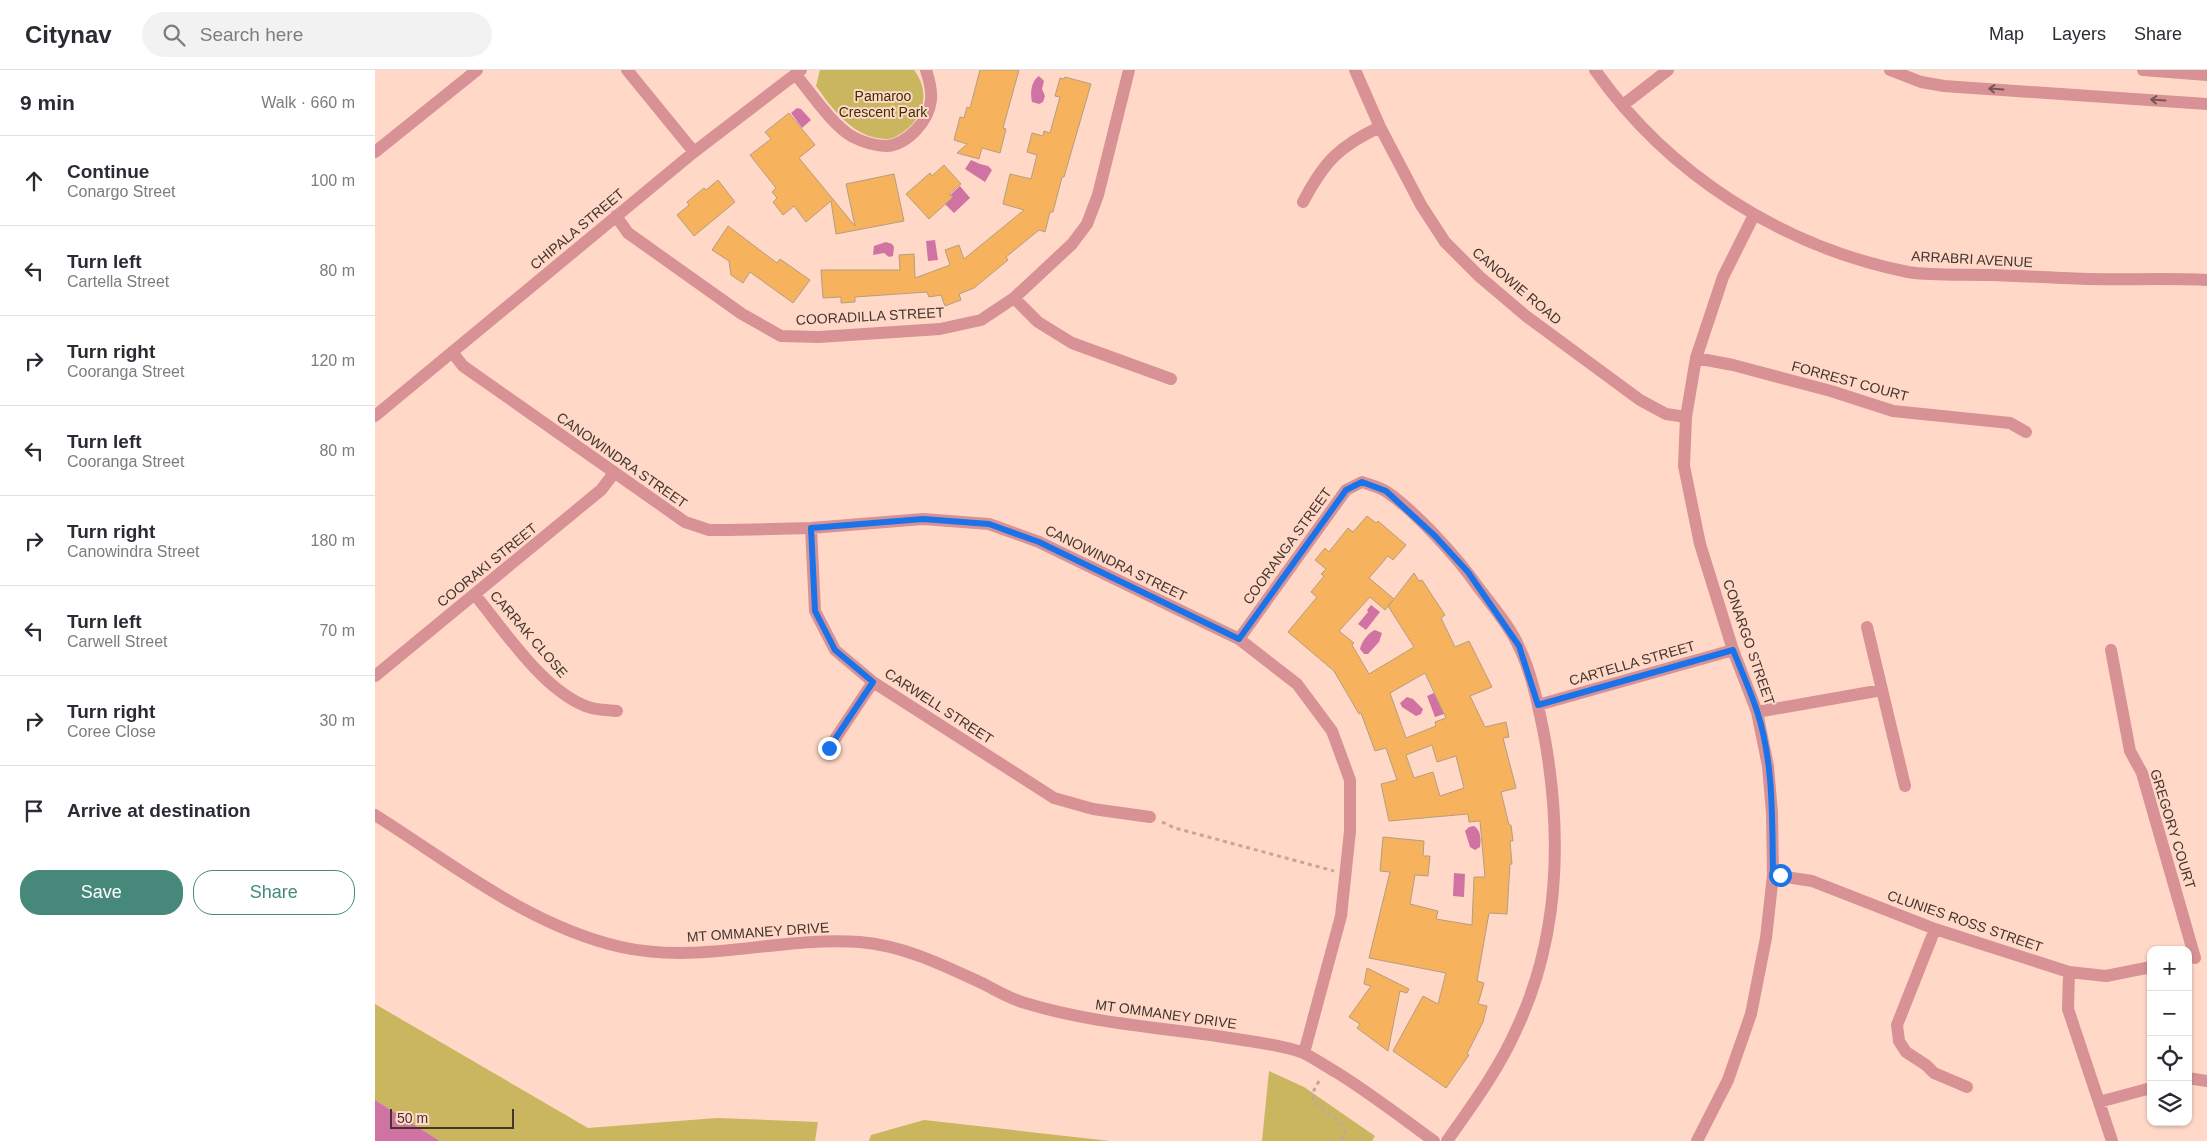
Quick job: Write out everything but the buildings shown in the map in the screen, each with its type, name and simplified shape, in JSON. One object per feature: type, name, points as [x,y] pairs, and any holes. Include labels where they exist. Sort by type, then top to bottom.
[{"type":"street","points":[[375,152],[477,70]]},
{"type":"street","points":[[627,70],[694,152]]},
{"type":"street","points":[[798,72],[836,123],[851,136],[869,144],[887,146],[902,141],[913,133],[926,118],[931,100],[930,83],[926,70]]},
{"type":"street","name":"COORADILLA STREET","points":[[616,216],[628,233],[742,314],[781,336],[819,337],[940,329],[981,320],[1014,298],[1072,244],[1087,224],[1098,195],[1129,70]]},
{"type":"street","name":"CANOWIE ROAD","points":[[1355,70],[1380,127],[1421,205],[1445,242],[1480,277],[1526,316],[1639,400],[1666,414],[1686,417]]},
{"type":"street","name":"ARRABRI AVENUE","points":[[1595,70],[1623,105],[1671,154],[1713,190],[1754,215],[1796,237],[1831,251],[1910,272],[2090,279],[2164,278],[2207,280]]},
{"type":"street","points":[[1623,105],[1668,70]]},
{"type":"street","points":[[1889,70],[1921,82],[1944,86],[2207,104]]},
{"type":"street","points":[[2143,70],[2207,75]]},
{"type":"street","name":"CHIPALA STREET","points":[[375,416],[694,152],[798,72]]},
{"type":"street","points":[[1303,202],[1314,180],[1329,159],[1353,139],[1380,127]]},
{"type":"street","name":"CONARGO STREET","points":[[1697,1141],[1728,1080],[1751,1014],[1766,938],[1773,875],[1772,813],[1768,766],[1757,712],[1733,650],[1700,544],[1684,466],[1686,417],[1696,358],[1723,277],[1754,215]]},
{"type":"street","points":[[1014,298],[1038,322],[1072,343],[1171,379]]},
{"type":"street","name":"CANOWINDRA STREET","points":[[452,352],[463,366],[614,474],[685,522],[709,530],[811,528],[923,519],[989,524],[1039,542],[1239,639],[1297,684],[1332,731],[1350,780],[1349,831],[1341,916],[1304,1053]]},
{"type":"street","name":"FORREST COURT","points":[[1696,358],[1733,365],[1831,391],[1893,410],[2010,423],[2025,432]]},
{"type":"street","name":"COORAKI STREET","points":[[375,676],[601,490],[614,474]]},
{"type":"street","name":"COORANGA STREET","points":[[1239,639],[1346,490],[1362,482],[1386,491],[1435,536],[1468,572],[1519,646],[1538,705],[1555,808],[1556,865],[1549,920],[1536,977],[1518,1028],[1491,1077],[1447,1141]]},
{"type":"street","name":"CARWELL STREET","points":[[811,528],[815,611],[835,650],[873,682],[1054,798],[1093,809],[1150,817]]},
{"type":"street","name":"CARRAK CLOSE","points":[[475,595],[540,674],[561,693],[584,706],[617,711]]},
{"type":"street","points":[[1867,627],[1905,786]]},
{"type":"street","name":"CARTELLA STREET","points":[[1538,705],[1733,650]]},
{"type":"street","name":"GREGORY COURT","points":[[2111,650],[2130,751],[2142,773],[2197,958]]},
{"type":"street","points":[[829,748],[873,682]]},
{"type":"street","points":[[1757,712],[1882,690]]},
{"type":"street","name":"MT OMMANEY DRIVE","points":[[375,814],[476,881],[548,922],[588,938],[621,947],[661,953],[699,954],[817,941],[877,944],[931,960],[1021,1002],[1057,1012],[1250,1041],[1304,1053],[1360,1087],[1434,1141]]},
{"type":"street","name":"CLUNIES ROSS STREET","points":[[1773,875],[1811,881],[1935,929],[2069,972],[2106,976],[2147,968]]},
{"type":"street","points":[[1935,929],[1897,1024],[1899,1041],[1906,1052],[1926,1065],[1933,1073],[1967,1087]]},
{"type":"street","points":[[2069,972],[2068,1009],[2112,1141]]},
{"type":"street","points":[[2192,1079],[2207,1081]]},
{"type":"street","points":[[2099,1102],[2147,1089]]},
{"type":"path","points":[[1150,817],[1175,828],[1345,874]]},
{"type":"path","points":[[1319,1081],[1314,1090],[1313,1101],[1343,1126],[1346,1135],[1339,1141]]},
{"type":"green space","name":"Pamaroo Crescent Park","points":[[820,70],[914,70],[922,87],[923,104],[916,120],[900,134],[889,139],[873,137],[853,128],[829,104],[816,86]]},
{"type":"green space","points":[[375,1004],[588,1128],[717,1118],[818,1122],[815,1141],[440,1141],[375,1100]]},
{"type":"green space","points":[[1269,1071],[1304,1087],[1375,1136],[1372,1141],[1262,1141]]},
{"type":"green space","points":[[924,1120],[1110,1141],[869,1141],[871,1135]]},
{"type":"shaded area","points":[[1039,76],[1044,81],[1042,89],[1045,96],[1043,102],[1039,104],[1032,102],[1031,95],[1033,84]]},
{"type":"shaded area","points":[[797,108],[801,109],[811,120],[802,128],[791,113]]},
{"type":"shaded area","points":[[971,160],[988,166],[992,170],[985,182],[965,169]]},
{"type":"shaded area","points":[[960,186],[970,198],[954,213],[945,204],[952,197],[950,195]]},
{"type":"shaded area","points":[[935,240],[938,260],[928,261],[926,241]]},
{"type":"shaded area","points":[[886,242],[894,247],[893,256],[889,257],[884,253],[873,255],[874,246]]},
{"type":"shaded area","points":[[1371,605],[1380,612],[1366,630],[1358,624]]},
{"type":"shaded area","points":[[1375,630],[1382,633],[1379,642],[1368,654],[1364,654],[1360,649],[1362,643]]},
{"type":"shaded area","points":[[1434,693],[1444,714],[1435,717],[1427,696]]},
{"type":"shaded area","points":[[1407,697],[1413,699],[1423,709],[1421,714],[1416,716],[1402,707],[1400,703]]},
{"type":"shaded area","points":[[1474,826],[1478,830],[1480,838],[1480,847],[1475,850],[1470,847],[1465,831],[1469,827]]},
{"type":"shaded area","points":[[1454,873],[1465,874],[1464,897],[1453,896]]},
{"type":"shaded area","points":[[375,1100],[440,1141],[375,1141]]},
{"type":"route","points":[[829,748],[873,682],[835,650],[815,611],[811,528],[923,519],[989,524],[1039,542],[1239,639],[1346,490],[1362,482],[1386,491],[1405,507],[1468,572],[1519,646],[1538,705],[1733,650],[1757,712],[1768,766],[1772,813],[1773,875],[1780,875]]}]
